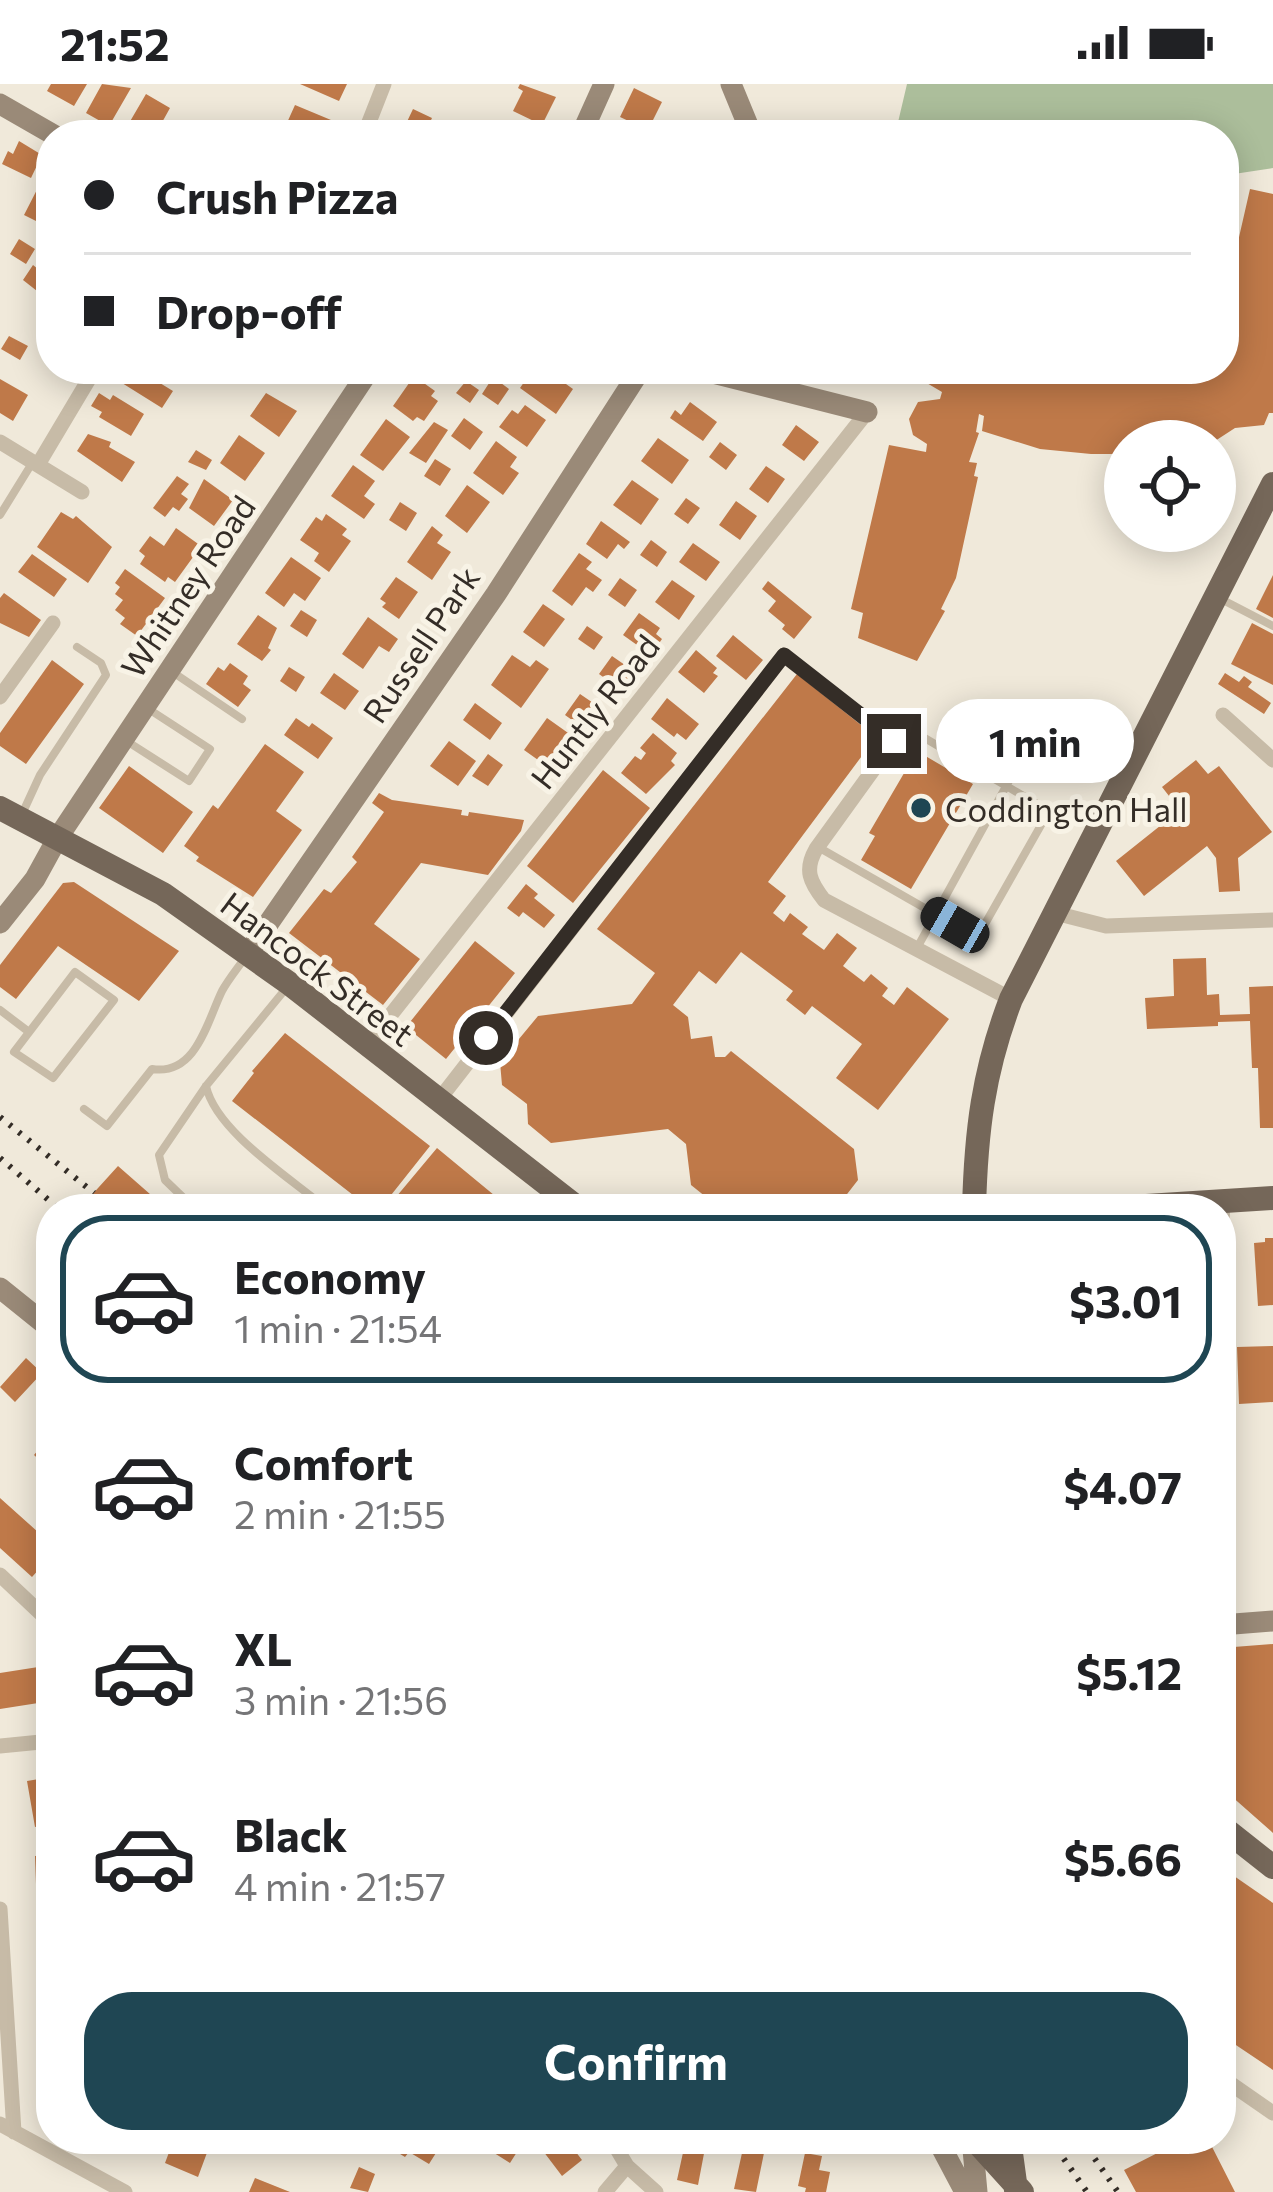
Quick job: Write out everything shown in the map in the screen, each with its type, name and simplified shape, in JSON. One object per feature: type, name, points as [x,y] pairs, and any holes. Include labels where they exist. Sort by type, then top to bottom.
[{"type":"main road","points":[[975,1194],[985,1077],[1011,999],[1270,498]]},
{"type":"main road","name":"Hancock Street","points":[[10,813],[163,894],[290,984],[559,1194]]},
{"type":"main road","points":[[1236,1200],[1273,1198]]},
{"type":"main road","points":[[1236,1836],[1268,1856]]},
{"type":"main road","points":[[986,2154],[1016,2190]]},
{"type":"main road","points":[[1011,2154],[1016,2190]]},
{"type":"street","points":[[370,120],[384,84]]},
{"type":"street","points":[[588,120],[604,84]]},
{"type":"street","points":[[731,84],[746,120]]},
{"type":"street","points":[[0,104],[36,125]]},
{"type":"street","points":[[36,462],[85,384]]},
{"type":"street","name":"Whitney Road","points":[[0,923],[35,879],[56,838],[360,384]]},
{"type":"street","name":"Russell Park","points":[[248,953],[496,594],[631,384]]},
{"type":"street","points":[[756,384],[867,412]]},
{"type":"street","name":"Huntly Road","points":[[367,1045],[867,412]]},
{"type":"street","points":[[0,442],[82,492]]},
{"type":"street","points":[[0,698],[53,622]]},
{"type":"street","points":[[437,1101],[784,655]]},
{"type":"street","points":[[1223,715],[1273,760]]},
{"type":"street","points":[[909,729],[894,741],[818,847],[808,862],[808,876],[824,900],[1011,999]]},
{"type":"street","points":[[1055,913],[1106,926],[1273,920]]},
{"type":"street","points":[[0,1288],[36,1317]]},
{"type":"street","points":[[0,1575],[36,1609]]},
{"type":"street","points":[[1236,1624],[1273,1621]]},
{"type":"street","points":[[0,1746],[36,1742]]},
{"type":"street","points":[[0,1909],[7,2128],[36,2144]]},
{"type":"street","points":[[1236,2088],[1273,2114]]},
{"type":"street","points":[[55,2154],[125,2192]]},
{"type":"street","points":[[620,2154],[656,2192]]},
{"type":"street","points":[[945,2154],[965,2192]]},
{"type":"street","points":[[975,2154],[977,2192]]},
{"type":"street","points":[[605,2192],[627,2166]]},
{"type":"lane","points":[[0,515],[36,462]]},
{"type":"lane","points":[[1217,596],[1273,626]]},
{"type":"lane","points":[[10,813],[106,674],[100,663],[77,647]]},
{"type":"lane","points":[[784,655],[894,741]]},
{"type":"lane","points":[[170,670],[242,719]]},
{"type":"lane","points":[[124,739],[189,781],[210,749],[146,707]]},
{"type":"lane","points":[[818,847],[977,938],[1049,811],[909,729]]},
{"type":"lane","points":[[1009,730],[1093,773]]},
{"type":"lane","points":[[916,950],[1031,741]]},
{"type":"lane","points":[[84,1109],[107,1126],[152,1070],[166,1072],[180,1066],[248,953]]},
{"type":"lane","points":[[75,972],[114,1000],[53,1078],[14,1052],[29,1032],[75,972]]},
{"type":"lane","points":[[179,1194],[160,1168],[165,1143],[290,984]]},
{"type":"lane","points":[[0,1010],[29,1032]]},
{"type":"lane","points":[[206,1086],[213,1107],[227,1125],[309,1194]]},
{"type":"green space","points":[[907,84],[1273,84],[1273,168],[1239,173],[1239,120],[899,120]]},
{"type":"building","points":[[51,84],[87,84],[74,106],[47,91]]},
{"type":"building","points":[[102,84],[131,88],[112,120],[98,120],[86,113]]},
{"type":"building","points":[[300,84],[347,84],[339,101]]},
{"type":"building","points":[[520,84],[556,97],[544,120],[513,111],[523,91]]},
{"type":"building","points":[[634,88],[662,102],[653,120],[620,117]]},
{"type":"building","points":[[146,94],[170,108],[163,120],[131,120]]},
{"type":"building","points":[[295,105],[331,120],[288,120]]},
{"type":"building","points":[[413,109],[432,118],[431,120],[408,120]]},
{"type":"building","points":[[19,141],[36,151],[31,178],[2,164],[8,151],[13,154]]},
{"type":"building","points":[[1250,189],[1273,194],[1273,413],[1264,425],[1236,428],[1236,420],[1104,420],[1104,454],[1091,454],[1040,449],[982,431],[984,416],[979,414],[979,433],[969,462],[977,463],[974,476],[978,477],[956,578],[941,609],[945,611],[917,661],[858,638],[863,613],[851,609],[889,445],[926,452],[927,444],[913,435],[909,419],[918,402],[940,399],[942,392],[928,384],[1239,384],[1239,237]]},
{"type":"building","points":[[36,192],[36,221],[24,215]]},
{"type":"building","points":[[19,239],[35,249],[26,264],[10,254]]},
{"type":"building","points":[[33,265],[36,267],[36,290],[23,280]]},
{"type":"building","points":[[9,336],[28,346],[20,360],[1,349]]},
{"type":"building","points":[[0,379],[28,395],[13,421],[0,413]]},
{"type":"building","points":[[124,384],[162,384],[173,391],[162,408]]},
{"type":"building","points":[[408,384],[425,384],[435,391],[431,396],[438,401],[424,421],[417,417],[413,421],[393,406]]},
{"type":"building","points":[[464,384],[479,390],[470,403],[456,393]]},
{"type":"building","points":[[488,384],[509,389],[498,405],[482,394]]},
{"type":"building","points":[[523,384],[566,384],[573,389],[556,414],[520,388]]},
{"type":"building","points":[[99,393],[110,400],[113,395],[144,414],[131,436],[99,417],[102,412],[91,406]]},
{"type":"building","points":[[266,393],[297,411],[279,437],[250,416]]},
{"type":"building","points":[[690,402],[717,422],[703,441],[670,418],[675,410],[681,415]]},
{"type":"building","points":[[525,405],[546,420],[527,447],[499,427],[512,410],[518,414]]},
{"type":"building","points":[[464,418],[483,432],[470,450],[451,436]]},
{"type":"building","points":[[386,419],[410,437],[383,471],[360,455]]},
{"type":"building","points":[[434,422],[448,430],[426,463],[409,453]]},
{"type":"building","points":[[796,425],[819,442],[804,461],[782,445]]},
{"type":"building","points":[[88,434],[111,442],[109,447],[135,462],[122,482],[77,451]]},
{"type":"building","points":[[239,435],[265,453],[245,481],[220,463]]},
{"type":"building","points":[[658,438],[689,460],[672,484],[641,461]]},
{"type":"building","points":[[496,441],[517,457],[510,467],[519,473],[503,495],[473,473]]},
{"type":"building","points":[[720,442],[737,455],[726,470],[709,457]]},
{"type":"building","points":[[196,450],[212,460],[206,470],[188,462]]},
{"type":"building","points":[[435,459],[451,469],[440,486],[424,476]]},
{"type":"building","points":[[353,465],[375,481],[364,496],[375,504],[364,519],[331,496]]},
{"type":"building","points":[[766,466],[785,479],[768,503],[749,489]]},
{"type":"building","points":[[177,476],[189,484],[181,494],[188,499],[179,511],[173,507],[165,517],[153,508]]},
{"type":"building","points":[[204,479],[233,500],[214,526],[189,508]]},
{"type":"building","points":[[632,480],[659,499],[641,525],[613,505]]},
{"type":"building","points":[[467,485],[490,502],[467,533],[445,516]]},
{"type":"building","points":[[686,498],[700,508],[688,524],[674,514]]},
{"type":"building","points":[[736,501],[757,516],[740,540],[719,525]]},
{"type":"building","points":[[400,502],[417,513],[406,531],[389,520]]},
{"type":"building","points":[[61,512],[73,519],[76,516],[112,547],[88,583],[37,547]]},
{"type":"building","points":[[326,514],[347,529],[342,535],[351,541],[329,572],[314,561],[319,553],[300,540],[316,517],[322,521]]},
{"type":"building","points":[[601,521],[630,542],[624,549],[618,544],[607,559],[586,544]]},
{"type":"building","points":[[432,526],[443,535],[437,543],[451,552],[432,580],[407,562]]},
{"type":"building","points":[[176,528],[201,546],[175,582],[168,577],[165,582],[140,564],[145,556],[139,551],[150,536],[164,546]]},
{"type":"building","points":[[651,540],[667,552],[657,567],[640,555]]},
{"type":"building","points":[[693,543],[720,562],[706,581],[679,562]]},
{"type":"building","points":[[579,553],[592,562],[586,569],[602,580],[593,592],[586,587],[572,606],[552,591]]},
{"type":"building","points":[[32,554],[67,579],[54,597],[18,572]]},
{"type":"building","points":[[291,557],[321,578],[305,601],[294,593],[284,607],[265,593]]},
{"type":"building","points":[[125,569],[165,598],[137,636],[120,624],[125,618],[115,610],[123,600],[115,594],[120,587],[115,583]]},
{"type":"building","points":[[1273,575],[1273,618],[1256,609]]},
{"type":"building","points":[[396,577],[418,592],[399,619],[382,607],[386,603],[380,599]]},
{"type":"building","points":[[620,578],[637,590],[625,607],[608,595]]},
{"type":"building","points":[[672,580],[695,596],[679,620],[655,602]]},
{"type":"building","points":[[768,581],[812,617],[794,639],[768,611],[776,601],[762,589]]},
{"type":"building","points":[[4,593],[41,620],[29,637],[0,623]]},
{"type":"building","points":[[543,604],[565,619],[544,647],[523,632]]},
{"type":"building","points":[[301,610],[317,620],[307,637],[290,626]]},
{"type":"building","points":[[639,613],[660,628],[656,634],[662,639],[651,655],[623,635]]},
{"type":"building","points":[[258,615],[277,628],[271,650],[262,661],[237,644]]},
{"type":"building","points":[[368,617],[398,639],[389,652],[379,646],[363,669],[342,654]]},
{"type":"building","points":[[1252,623],[1273,634],[1273,685],[1231,664]]},
{"type":"building","points":[[587,626],[603,637],[594,650],[578,639]]},
{"type":"building","points":[[733,635],[763,660],[746,680],[716,656]]},
{"type":"building","points":[[696,650],[717,668],[713,673],[718,676],[704,693],[678,672]]},
{"type":"building","points":[[512,655],[530,667],[536,660],[549,669],[521,708],[491,685]]},
{"type":"building","points":[[612,656],[635,672],[622,691],[599,674]]},
{"type":"building","points":[[52,660],[84,684],[26,764],[0,746],[0,733]]},
{"type":"building","points":[[230,663],[248,676],[243,684],[251,690],[238,707],[206,684],[218,667],[224,671]]},
{"type":"building","points":[[289,667],[305,677],[296,692],[280,681]]},
{"type":"building","points":[[334,673],[359,691],[345,710],[320,693]]},
{"type":"building","points":[[1225,673],[1239,682],[1244,676],[1252,682],[1248,687],[1271,703],[1264,714],[1218,684]]},
{"type":"building","points":[[797,674],[876,737],[768,882],[786,896],[773,913],[784,922],[790,913],[808,927],[802,934],[824,950],[837,933],[857,948],[843,966],[864,982],[871,974],[888,988],[882,996],[894,1005],[907,987],[949,1019],[878,1110],[836,1078],[862,1044],[812,1006],[805,1015],[786,1000],[793,991],[741,952],[716,984],[699,971],[673,1005],[688,1017],[691,1039],[712,1036],[715,1057],[731,1051],[854,1149],[858,1180],[847,1194],[702,1194],[691,1185],[686,1144],[668,1129],[551,1143],[528,1124],[527,1104],[502,1085],[500,1062],[538,1016],[632,1004],[655,973],[597,929]]},
{"type":"building","points":[[580,694],[602,709],[586,730],[565,715]]},
{"type":"building","points":[[667,698],[699,724],[686,740],[677,733],[674,737],[651,719]]},
{"type":"building","points":[[475,703],[502,723],[490,740],[463,720]]},
{"type":"building","points":[[296,718],[333,738],[318,759],[284,735]]},
{"type":"building","points":[[547,718],[578,740],[555,772],[524,750]]},
{"type":"building","points":[[653,733],[677,753],[671,761],[675,765],[646,794],[621,773],[635,756],[641,760],[646,753],[640,748]]},
{"type":"building","points":[[449,741],[476,761],[458,786],[430,766]]},
{"type":"building","points":[[265,744],[304,772],[276,811],[302,830],[253,897],[196,861],[199,857],[184,846],[213,805],[218,809]]},
{"type":"building","name":"Coddington Hall","points":[[917,751],[973,784],[911,889],[861,860],[875,836],[869,833]]},
{"type":"building","points":[[488,754],[503,765],[488,786],[472,776]]},
{"type":"building","points":[[1196,760],[1208,774],[1219,766],[1272,832],[1238,858],[1240,891],[1219,892],[1216,858],[1207,846],[1144,896],[1116,861],[1180,810],[1162,787]]},
{"type":"building","points":[[129,766],[193,812],[163,853],[99,808]]},
{"type":"building","points":[[603,770],[650,808],[573,903],[527,866]]},
{"type":"building","points":[[379,793],[392,800],[462,810],[461,815],[469,812],[524,820],[488,875],[421,863],[374,924],[420,959],[383,1005],[289,933],[324,889],[331,893],[357,862],[352,857],[384,812],[372,803]]},
{"type":"building","points":[[74,882],[179,951],[139,1001],[58,946],[16,999],[0,987],[0,965],[63,883]]},
{"type":"building","points":[[526,884],[538,894],[534,898],[555,915],[544,928],[523,912],[519,917],[507,908]]},
{"type":"building","points":[[475,941],[515,973],[446,1059],[406,1027]]},
{"type":"building","points":[[1206,958],[1207,995],[1219,994],[1220,1015],[1250,1014],[1249,987],[1273,986],[1273,1128],[1260,1128],[1250,1021],[1147,1029],[1145,998],[1174,996],[1173,959]]},
{"type":"building","points":[[285,1033],[430,1146],[392,1194],[352,1194],[232,1101]]},
{"type":"building","points":[[437,1148],[493,1194],[399,1194]]},
{"type":"building","points":[[118,1166],[150,1194],[93,1194]]},
{"type":"building","points":[[1273,1238],[1273,1305],[1258,1306],[1254,1243],[1265,1242]]},
{"type":"building","points":[[1273,1346],[1273,1402],[1239,1404],[1237,1347]]},
{"type":"building","points":[[26,1358],[36,1367],[36,1379],[15,1402],[0,1387]]},
{"type":"building","points":[[0,1498],[36,1530],[36,1573],[32,1577],[0,1548]]},
{"type":"building","points":[[1273,1644],[1273,1833],[1236,1800],[1236,1647]]},
{"type":"building","points":[[36,1667],[36,1703],[0,1709],[0,1673]]},
{"type":"building","points":[[36,1780],[35,1827],[27,1781]]},
{"type":"building","points":[[1236,1877],[1273,1903],[1273,2070],[1236,2045]]},
{"type":"building","points":[[168,2154],[207,2154],[198,2177],[165,2163]]},
{"type":"building","points":[[412,2154],[435,2154],[429,2164]]},
{"type":"building","points":[[545,2154],[577,2154],[582,2160],[562,2176]]},
{"type":"building","points":[[683,2154],[704,2154],[698,2185],[677,2180]]},
{"type":"building","points":[[742,2154],[764,2154],[756,2192],[734,2189]]},
{"type":"building","points":[[805,2154],[822,2156],[819,2170],[830,2172],[826,2192],[805,2192],[806,2188],[798,2186]]},
{"type":"building","points":[[1155,2154],[1216,2154],[1235,2192],[1136,2192],[1124,2170]]},
{"type":"building","points":[[359,2167],[375,2174],[368,2192],[350,2188]]},
{"type":"building","points":[[255,2178],[290,2192],[249,2192]]},
{"type":"railway","points":[[0,1117],[94,1193]]},
{"type":"railway","points":[[0,1158],[42,1194]]},
{"type":"railway","points":[[1060,2154],[1087,2192]]},
{"type":"railway","points":[[1091,2154],[1118,2192]]},
{"type":"place","name":"Coddington Hall","points":[[921,808]]},
{"type":"route","points":[[486,1038],[784,655],[894,741]]}]
